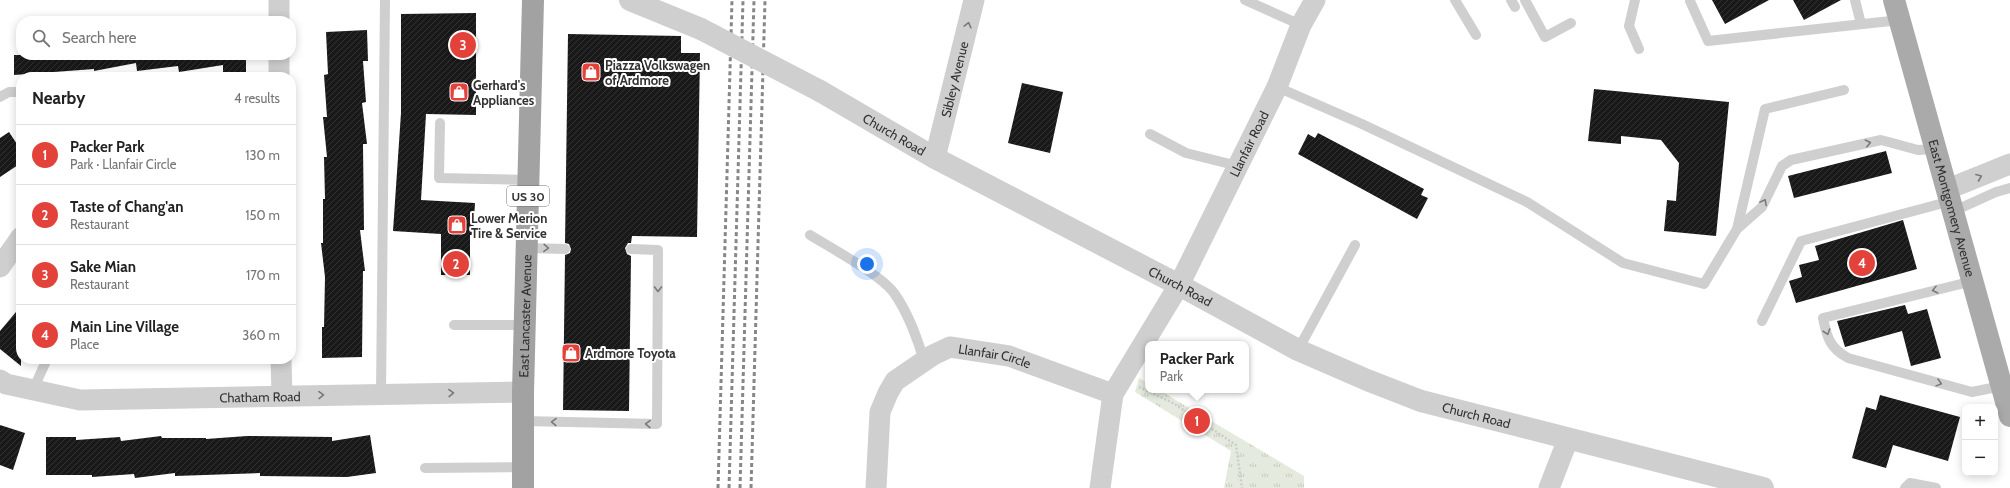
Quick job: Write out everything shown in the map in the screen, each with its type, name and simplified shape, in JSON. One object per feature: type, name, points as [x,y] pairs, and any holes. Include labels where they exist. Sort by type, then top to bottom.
[{"type":"highway","name":"East Lancaster Avenue","points":[[523,488],[526,248],[534,0]]},
{"type":"main road","name":"East Montgomery Avenue","points":[[1897,10],[2010,416]]},
{"type":"street","points":[[279,0],[279,16]]},
{"type":"street","name":"Church Road","points":[[630,0],[701,29],[820,90],[935,158],[1298,350],[1367,380],[1421,401],[1763,488]]},
{"type":"street","name":"Sibley Avenue","points":[[935,158],[974,0]]},
{"type":"street","name":"Llanfair Road","points":[[1179,286],[1277,87],[1302,25],[1314,0]]},
{"type":"street","points":[[279,60],[279,72]]},
{"type":"street","points":[[1951,200],[2010,164]]},
{"type":"street","points":[[0,267],[16,244]]},
{"type":"street","points":[[1145,341],[1179,286]]},
{"type":"street","points":[[1100,488],[1117,387],[1145,341]]},
{"type":"street","name":"Llanfair Circle","points":[[876,488],[880,412],[895,380],[924,361],[950,347],[1009,356],[1117,387]]},
{"type":"street","points":[[281,364],[282,395]]},
{"type":"street","name":"Chatham Road","points":[[0,380],[6,384],[80,400],[282,395],[523,392]]},
{"type":"street","points":[[1549,488],[1568,439]]},
{"type":"lane","points":[[381,394],[385,0]]},
{"type":"lane","points":[[1245,0],[1302,25]]},
{"type":"lane","points":[[1455,0],[1476,35]]},
{"type":"lane","points":[[1525,0],[1545,37],[1571,23]]},
{"type":"lane","points":[[1635,0],[1629,26],[1639,49]]},
{"type":"lane","points":[[1855,0],[1861,24]]},
{"type":"lane","points":[[1690,1],[1708,41],[1861,24],[1897,10]]},
{"type":"lane","points":[[1277,87],[1362,124],[1527,202],[1623,263],[1704,284],[1737,229],[1762,207],[1782,166],[1791,160],[1881,140],[1918,150],[1936,149]]},
{"type":"lane","points":[[1737,229],[1765,109],[1844,90]]},
{"type":"lane","points":[[0,97],[9,92],[16,92]]},
{"type":"lane","points":[[440,123],[439,178],[528,180]]},
{"type":"lane","points":[[1150,134],[1186,153],[1238,166]]},
{"type":"lane","points":[[1762,320],[1801,241],[1951,200],[2010,188]]},
{"type":"lane","points":[[810,235],[874,276],[894,292],[918,339],[924,361]]},
{"type":"lane","points":[[1298,350],[1355,245]]},
{"type":"lane","points":[[526,248],[565,249]]},
{"type":"lane","points":[[523,421],[656,424],[658,250],[631,249]]},
{"type":"lane","points":[[1973,281],[1823,318],[1826,334],[1836,352],[1848,358],[1972,392],[2002,386]]},
{"type":"lane","points":[[454,325],[525,326]]},
{"type":"lane","points":[[33,390],[45,364]]},
{"type":"lane","points":[[425,468],[523,467]]},
{"type":"lane","points":[[1905,488],[1910,483],[1936,488]]},
{"type":"path","points":[[1117,387],[1173,404],[1236,445],[1242,488]]},
{"type":"green space","points":[[1139,378],[1145,381],[1145,393],[1164,393],[1304,476],[1304,488],[1224,488],[1231,451],[1135,392]]},
{"type":"building","points":[[1712,0],[1769,0],[1725,24]]},
{"type":"building","points":[[1793,0],[1841,0],[1804,20]]},
{"type":"building","points":[[476,13],[476,115],[426,114],[421,200],[475,203],[473,235],[470,235],[470,275],[441,275],[441,234],[393,231],[401,113],[401,14]]},
{"type":"building","points":[[367,30],[368,61],[363,61],[366,102],[362,103],[367,144],[363,144],[364,230],[360,230],[365,271],[363,271],[362,357],[322,358],[325,277],[321,243],[323,243],[323,199],[325,199],[324,157],[327,157],[323,117],[327,117],[324,75],[328,74],[326,32]]},
{"type":"building","points":[[568,34],[681,36],[681,53],[700,53],[697,237],[632,236],[631,243],[628,243],[625,248],[627,254],[631,256],[629,411],[563,410],[565,255],[570,253],[571,249],[569,244],[565,243]]},
{"type":"building","points":[[14,55],[16,55],[16,60],[246,60],[246,72],[223,72],[223,65],[179,72],[178,66],[137,71],[136,63],[94,71],[94,69],[54,72],[16,72],[16,75],[14,75]]},
{"type":"building","points":[[1022,83],[1063,92],[1050,153],[1008,143]]},
{"type":"building","points":[[1594,89],[1729,102],[1716,236],[1664,231],[1667,200],[1676,201],[1679,163],[1661,140],[1621,136],[1621,144],[1588,141]]},
{"type":"building","points":[[9,132],[16,142],[16,166],[0,177],[0,138]]},
{"type":"building","points":[[1318,133],[1424,189],[1421,195],[1428,198],[1417,219],[1298,154],[1308,134],[1315,138]]},
{"type":"building","points":[[1886,151],[1892,173],[1794,198],[1788,176]]},
{"type":"building","points":[[1903,220],[1917,269],[1796,303],[1789,281],[1802,277],[1799,265],[1819,260],[1815,246]]},
{"type":"building","points":[[1905,305],[1908,314],[1927,309],[1941,358],[1911,366],[1902,331],[1845,347],[1837,321]]},
{"type":"building","points":[[16,312],[16,362],[0,349],[0,331]]},
{"type":"building","points":[[1880,395],[1960,417],[1948,461],[1893,445],[1886,468],[1852,458],[1866,407],[1876,410]]},
{"type":"building","points":[[0,425],[25,433],[13,470],[0,465]]},
{"type":"building","points":[[370,435],[376,473],[347,477],[260,476],[260,473],[175,476],[175,473],[135,478],[134,474],[92,477],[92,475],[46,475],[46,437],[76,437],[76,440],[120,437],[121,441],[161,436],[162,438],[206,439],[247,436],[332,437],[332,441]]},
{"type":"railway","points":[[718,488],[732,0]]},
{"type":"railway","points":[[729,488],[743,0]]},
{"type":"railway","points":[[740,488],[754,0]]},
{"type":"railway","points":[[751,488],[765,0]]},
{"type":"place","name":"Sake Mian","points":[[463,45]]},
{"type":"place","name":"Piazza Volkswagen of Ardmore","points":[[591,72]]},
{"type":"place","name":"Gerhard's Appliances","points":[[459,92]]},
{"type":"place","name":"Lower Merion Tire & Service","points":[[457,225]]},
{"type":"place","name":"Main Line Village","points":[[1862,263]]},
{"type":"place","name":"Taste of Chang'an","points":[[456,264]]},
{"type":"place","name":"Ardmore Toyota","points":[[571,353]]},
{"type":"place","name":"Packer Park","points":[[1197,421]]}]
